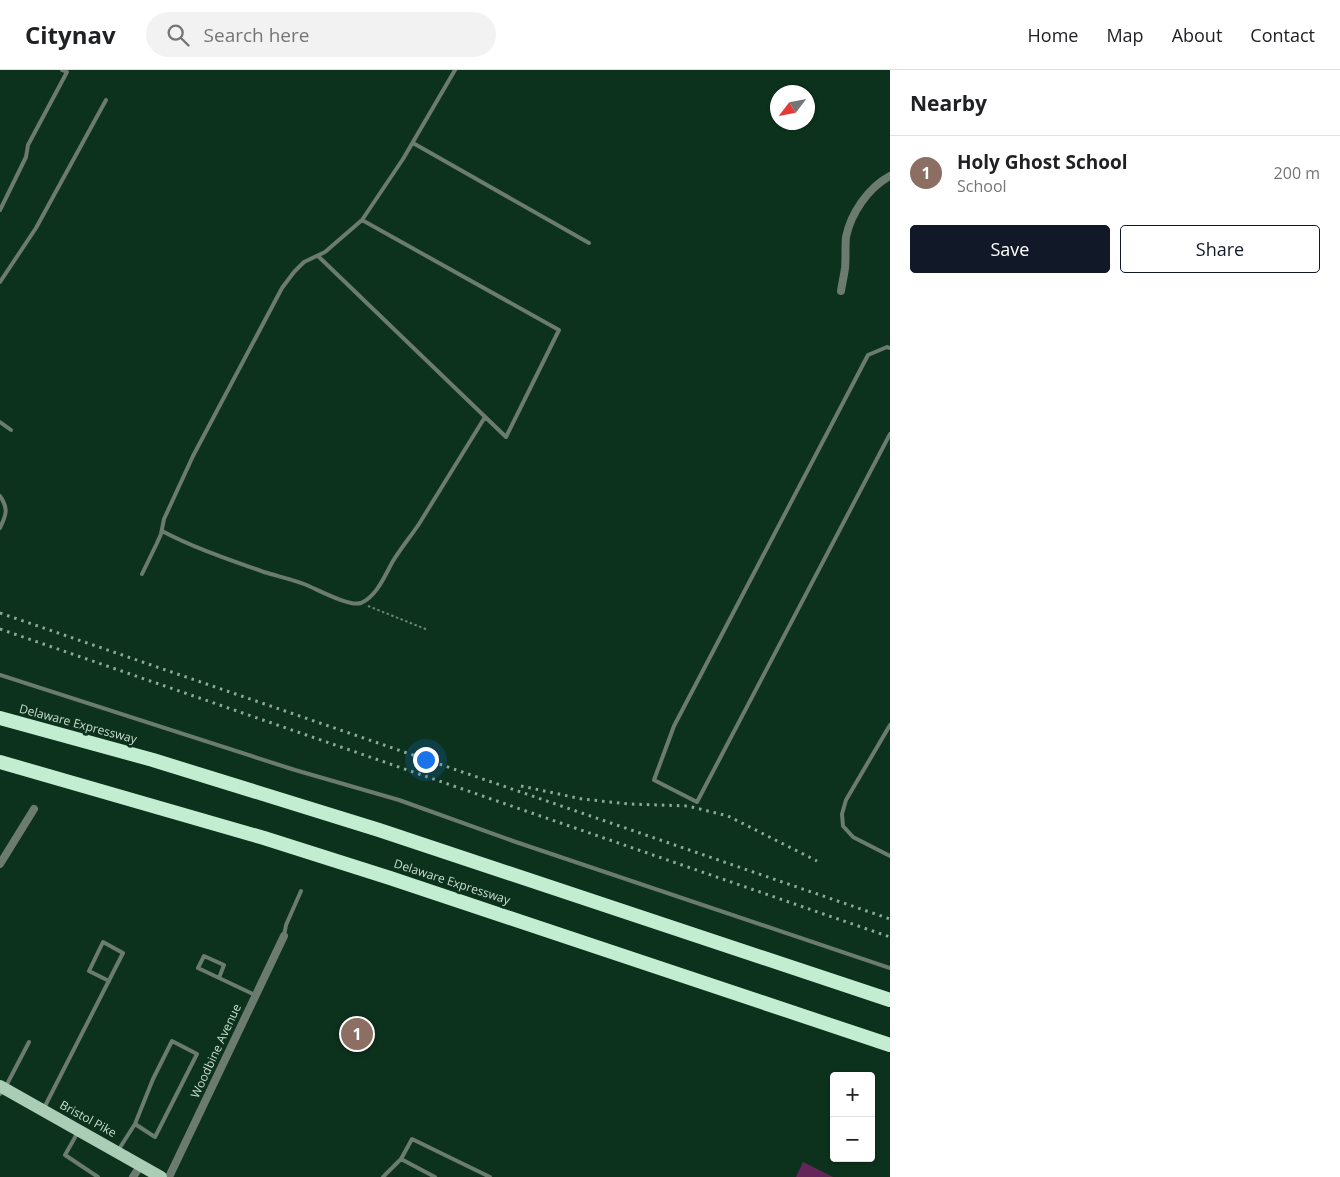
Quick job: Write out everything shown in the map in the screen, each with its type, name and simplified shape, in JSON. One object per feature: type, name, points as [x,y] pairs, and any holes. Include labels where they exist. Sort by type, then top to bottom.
[{"type":"highway","name":"Delaware Expressway","points":[[0,718],[153,760],[379,830],[890,1000]]},
{"type":"highway","name":"Delaware Expressway","points":[[0,762],[264,838],[381,875],[890,1045]]},
{"type":"main road","name":"Bristol Pike","points":[[2,1089],[141,1164],[161,1177]]},
{"type":"street","points":[[841,291],[847,236],[851,224],[867,194],[890,176]]},
{"type":"street","points":[[0,864],[34,809]]},
{"type":"street","name":"Woodbine Avenue","points":[[169,1177],[284,936]]},
{"type":"street","points":[[133,1177],[141,1164]]},
{"type":"lane","points":[[0,210],[26,157],[28,145],[67,72],[62,70]]},
{"type":"lane","points":[[142,574],[162,531],[164,519],[193,456],[282,288],[304,262],[318,256],[336,243],[362,220],[412,143],[455,70]]},
{"type":"lane","points":[[0,282],[2,276],[36,228],[106,100]]},
{"type":"lane","points":[[412,143],[589,243]]},
{"type":"lane","points":[[318,256],[506,437],[559,330],[362,220]]},
{"type":"lane","points":[[890,348],[887,347],[868,355],[674,726],[654,780],[697,802],[890,434]]},
{"type":"lane","points":[[162,531],[226,558],[302,583],[345,601],[361,602],[374,592],[386,576],[392,562],[485,417]]},
{"type":"lane","points":[[0,422],[11,430]]},
{"type":"lane","points":[[0,496],[6,504],[6,512],[0,528]]},
{"type":"lane","points":[[0,675],[295,770],[399,800],[890,968]]},
{"type":"lane","points":[[890,726],[846,800],[842,814],[843,826],[853,837],[890,856]]},
{"type":"lane","points":[[284,936],[286,925],[300,891]]},
{"type":"lane","points":[[43,1110],[109,981],[123,953],[103,942],[88,971],[109,981]]},
{"type":"lane","points":[[219,978],[224,965],[204,956],[198,968],[219,978],[255,995]]},
{"type":"lane","points":[[117,1151],[135,1124],[153,1079],[172,1041],[197,1054],[155,1137],[135,1124]]},
{"type":"lane","points":[[2,1089],[30,1042]]},
{"type":"lane","points":[[79,1130],[65,1155],[98,1177]]},
{"type":"lane","points":[[383,1177],[401,1159],[412,1139],[490,1177]]},
{"type":"lane","points":[[401,1159],[434,1177]]},
{"type":"path","points":[[361,602],[372,609],[428,630]]},
{"type":"shaded area","points":[[803,1162],[833,1177],[796,1177]]},
{"type":"railway","points":[[0,613],[890,919]]},
{"type":"railway","points":[[0,629],[890,937]]},
{"type":"railway","points":[[521,786],[582,799],[629,804],[688,806],[728,816],[817,861]]},
{"type":"place","name":"Holy Ghost School","points":[[357,1034]]}]
